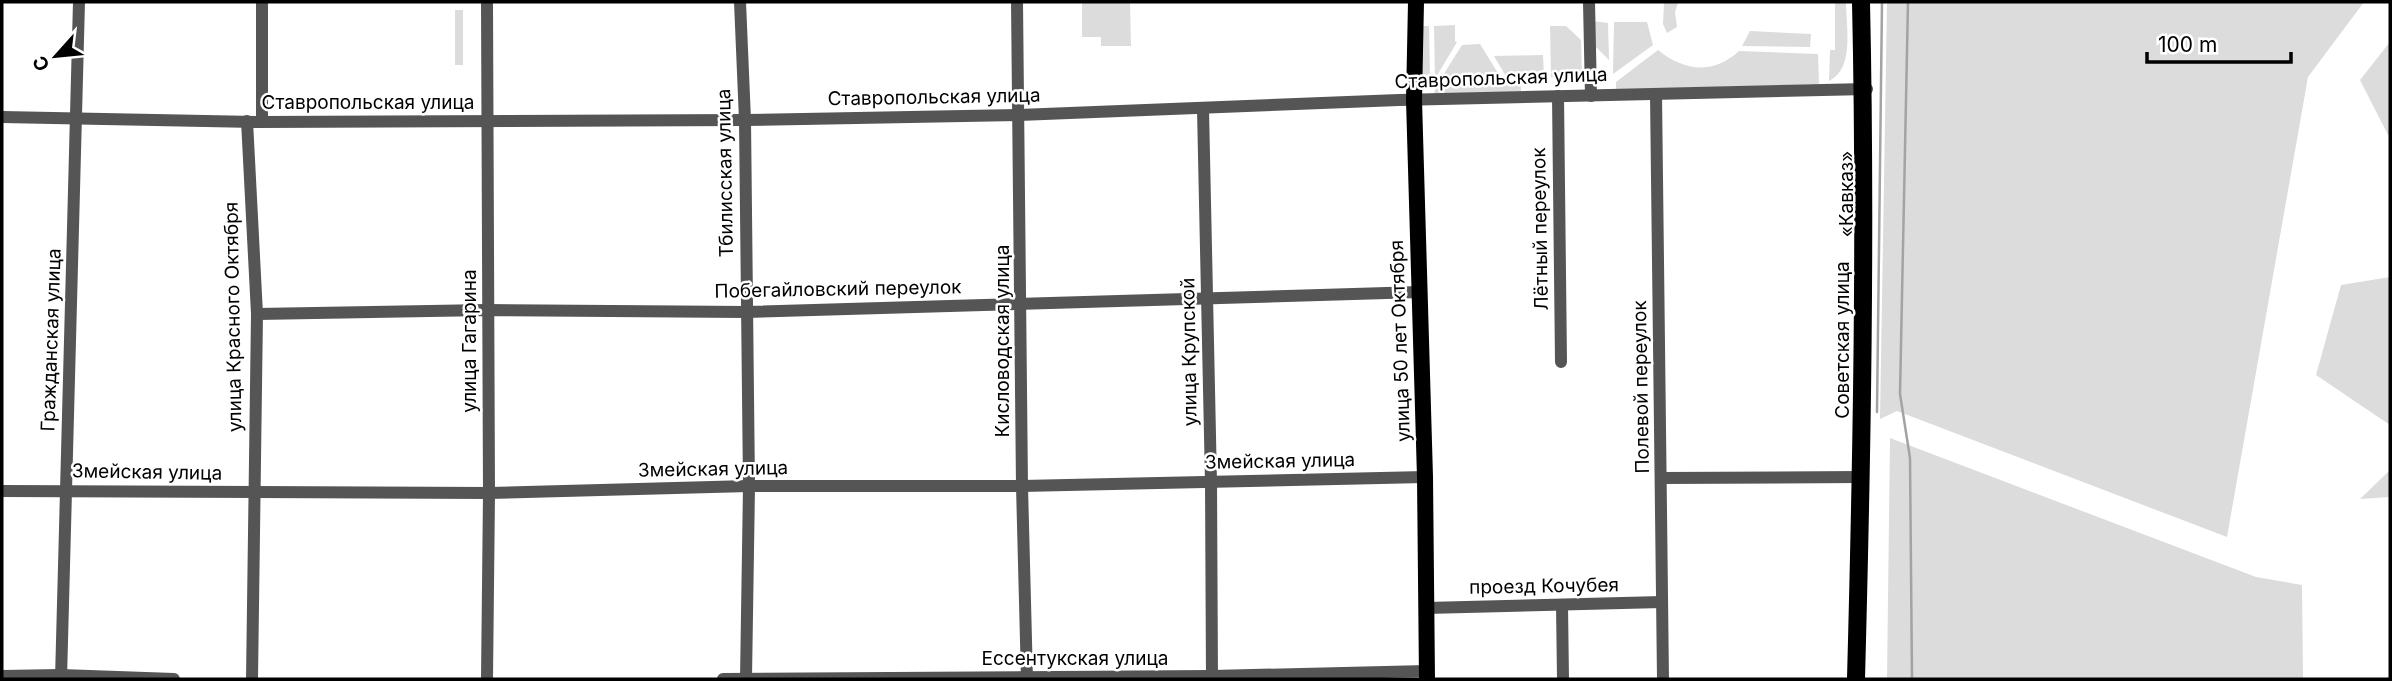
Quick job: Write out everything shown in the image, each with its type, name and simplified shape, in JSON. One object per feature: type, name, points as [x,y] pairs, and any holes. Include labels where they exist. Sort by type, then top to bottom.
[{"type":"highway","name":"Советская улица","points":[[1856,679],[1865,89],[1861,2]]},
{"type":"highway","name":"«Кавказ»","points":[[1867,679],[1865,89],[1868,2]]},
{"type":"main road","name":"улица 50 лет Октября","points":[[1416,2],[1414,100],[1425,477],[1427,675]]},
{"type":"street","name":"Гражданская улица","points":[[61,677],[79,2]]},
{"type":"street","points":[[262,2],[262,122]]},
{"type":"street","name":"улица Гагарина","points":[[487,2],[487,679]]},
{"type":"street","name":"Тбилисская улица","points":[[740,2],[746,120],[749,486],[746,679]]},
{"type":"street","name":"Кисловодская улица","points":[[1017,2],[1022,486],[1027,678]]},
{"type":"street","points":[[1590,2],[1591,96]]},
{"type":"street","name":"Ставропольская улица","points":[[2,117],[262,122],[746,120],[1019,115],[1414,100],[1865,89]]},
{"type":"street","name":"Полевой переулок","points":[[1656,94],[1663,679]]},
{"type":"street","name":"Лётный переулок","points":[[1558,96],[1561,362]]},
{"type":"street","name":"улица Крупской","points":[[1203,109],[1212,678]]},
{"type":"street","name":"улица Красного Октября","points":[[247,121],[257,314],[252,679]]},
{"type":"street","name":"Побегайловский переулок","points":[[257,314],[487,310],[746,312],[1420,292]]},
{"type":"street","name":"Змейская улица","points":[[2,491],[489,493],[749,486],[1022,486],[1425,477]]},
{"type":"street","points":[[1661,478],[1861,477]]},
{"type":"street","name":"проезд Кочубея","points":[[1426,608],[1662,602]]},
{"type":"street","points":[[1562,605],[1563,679]]},
{"type":"street","name":"Ессентукская улица","points":[[723,679],[1427,675]]},
{"type":"street","points":[[2,676],[174,679]]},
{"type":"shaded area","points":[[1082,2],[1130,2],[1131,46],[1101,46],[1101,37],[1082,37]]},
{"type":"shaded area","points":[[1664,2],[1678,3],[1675,12],[1677,27],[1667,33],[1663,24]]},
{"type":"shaded area","points":[[1835,2],[1846,2],[1847,46],[1843,67],[1829,81],[1830,50],[1835,50]]},
{"type":"shaded area","points":[[1887,2],[2364,2],[2308,77],[2227,537],[1897,411],[1880,419]]},
{"type":"shaded area","points":[[455,10],[463,10],[463,65],[455,65]]},
{"type":"shaded area","points":[[1592,21],[1608,23],[1609,60],[1592,43]]},
{"type":"shaded area","points":[[1614,22],[1647,22],[1653,45],[1613,74]]},
{"type":"shaded area","points":[[1455,25],[1457,42],[1435,79],[1434,26]]},
{"type":"shaded area","points":[[1421,26],[1429,26],[1430,81],[1422,81]]},
{"type":"shaded area","points":[[1550,26],[1566,26],[1581,40],[1582,78],[1551,77]]},
{"type":"shaded area","points":[[1750,31],[1811,34],[1810,47],[1742,46]]},
{"type":"shaded area","points":[[2390,42],[2390,135],[2388,135],[2360,80]]},
{"type":"shaded area","points":[[1480,44],[1501,78],[1440,80],[1462,45]]},
{"type":"shaded area","points":[[1658,50],[1678,62],[1698,67],[1719,64],[1739,51],[1818,54],[1819,84],[1616,90],[1616,82]]},
{"type":"shaded area","points":[[1543,55],[1544,77],[1507,78],[1494,56]]},
{"type":"shaded area","points":[[1521,85],[1521,92],[1434,94],[1436,87]]},
{"type":"shaded area","points":[[2390,277],[2390,425],[2316,375],[2341,285]]},
{"type":"shaded area","points":[[1890,438],[2256,577],[2302,585],[2303,679],[1887,679]]},
{"type":"shaded area","points":[[2390,470],[2390,497],[2360,499]]},
{"type":"waterway","points":[[1877,412],[1882,2]]},
{"type":"waterway","points":[[1908,2],[1900,394],[1910,458],[1912,679]]}]
